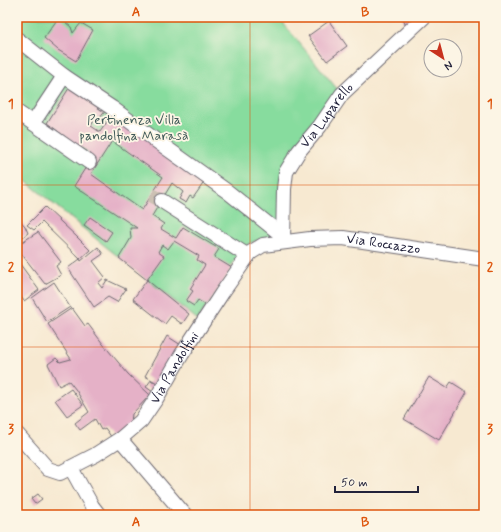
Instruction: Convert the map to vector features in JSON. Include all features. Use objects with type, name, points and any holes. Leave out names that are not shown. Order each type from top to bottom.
[{"type":"street","name":"Via Luparello","points":[[283,239],[284,188],[286,172],[299,151],[320,126],[342,94],[422,18]]},
{"type":"street","points":[[17,38],[64,76],[112,108],[228,192],[283,239]]},
{"type":"street","points":[[33,123],[64,76]]},
{"type":"street","points":[[17,112],[89,162]]},
{"type":"street","points":[[162,201],[248,256]]},
{"type":"street","name":"Via Roccazzo","points":[[283,239],[343,238],[484,259]]},
{"type":"street","name":"Via Pandolfini","points":[[17,434],[48,469],[60,473],[95,455],[120,439],[141,421],[196,332],[248,256],[263,245],[283,239]]},
{"type":"street","points":[[120,439],[184,515]]},
{"type":"street","points":[[71,468],[99,515]]},
{"type":"green space","name":"Pertinenza Villa pandolfina Marasà","points":[[17,17],[278,17],[338,90],[296,146],[279,226],[271,236],[250,243],[240,252],[198,320],[17,174]]},
{"type":"building","points":[[59,17],[71,27],[73,33],[81,23],[93,30],[76,61],[58,50],[44,38]]},
{"type":"building","points":[[402,17],[410,17],[413,24],[406,26]]},
{"type":"building","points":[[329,21],[347,46],[327,61],[308,36]]},
{"type":"building","points":[[71,85],[107,109],[99,119],[96,117],[91,126],[100,132],[113,113],[205,181],[193,198],[190,196],[186,203],[179,199],[183,192],[172,183],[152,216],[164,224],[161,229],[176,238],[183,227],[219,249],[214,257],[232,268],[207,306],[198,300],[194,306],[186,301],[193,291],[190,289],[205,265],[197,260],[199,256],[174,241],[168,249],[162,245],[158,252],[164,256],[147,280],[119,258],[131,238],[130,228],[137,228],[74,186],[91,159],[86,155],[88,152],[47,123]],"holes":[[[112,141],[163,177],[142,210],[91,174]]]},
{"type":"building","points":[[45,207],[90,250],[80,259],[42,222],[34,230],[27,225]]},
{"type":"building","points":[[17,217],[25,226],[28,233],[23,237],[19,232],[17,234]]},
{"type":"building","points":[[90,217],[112,232],[106,241],[84,225]]},
{"type":"building","points":[[38,232],[61,262],[56,266],[61,275],[45,284],[17,248],[17,245]]},
{"type":"building","points":[[98,247],[103,254],[93,261],[105,277],[98,283],[102,288],[107,280],[126,289],[117,302],[108,297],[94,307],[68,268],[80,259],[81,261]]},
{"type":"building","points":[[17,260],[39,290],[24,301],[17,291]]},
{"type":"building","points":[[147,280],[189,314],[182,324],[171,316],[165,324],[133,299]]},
{"type":"building","points":[[54,282],[70,307],[47,322],[32,298]]},
{"type":"building","points":[[72,308],[85,326],[88,324],[128,374],[150,395],[132,414],[131,422],[112,438],[105,428],[101,430],[95,419],[80,430],[75,423],[89,412],[69,381],[59,386],[48,364],[56,358],[60,362],[71,359],[48,324]]},
{"type":"building","points":[[167,336],[181,345],[159,384],[145,376]]},
{"type":"building","points":[[429,377],[447,388],[451,382],[467,392],[439,440],[404,419]]},
{"type":"building","points":[[151,380],[158,385],[153,392],[146,387]]},
{"type":"building","points":[[71,389],[83,405],[67,416],[55,400]]},
{"type":"building","points":[[38,494],[42,499],[35,504],[31,499]]},
{"type":"tunnel","points":[[151,195],[162,201]]}]
